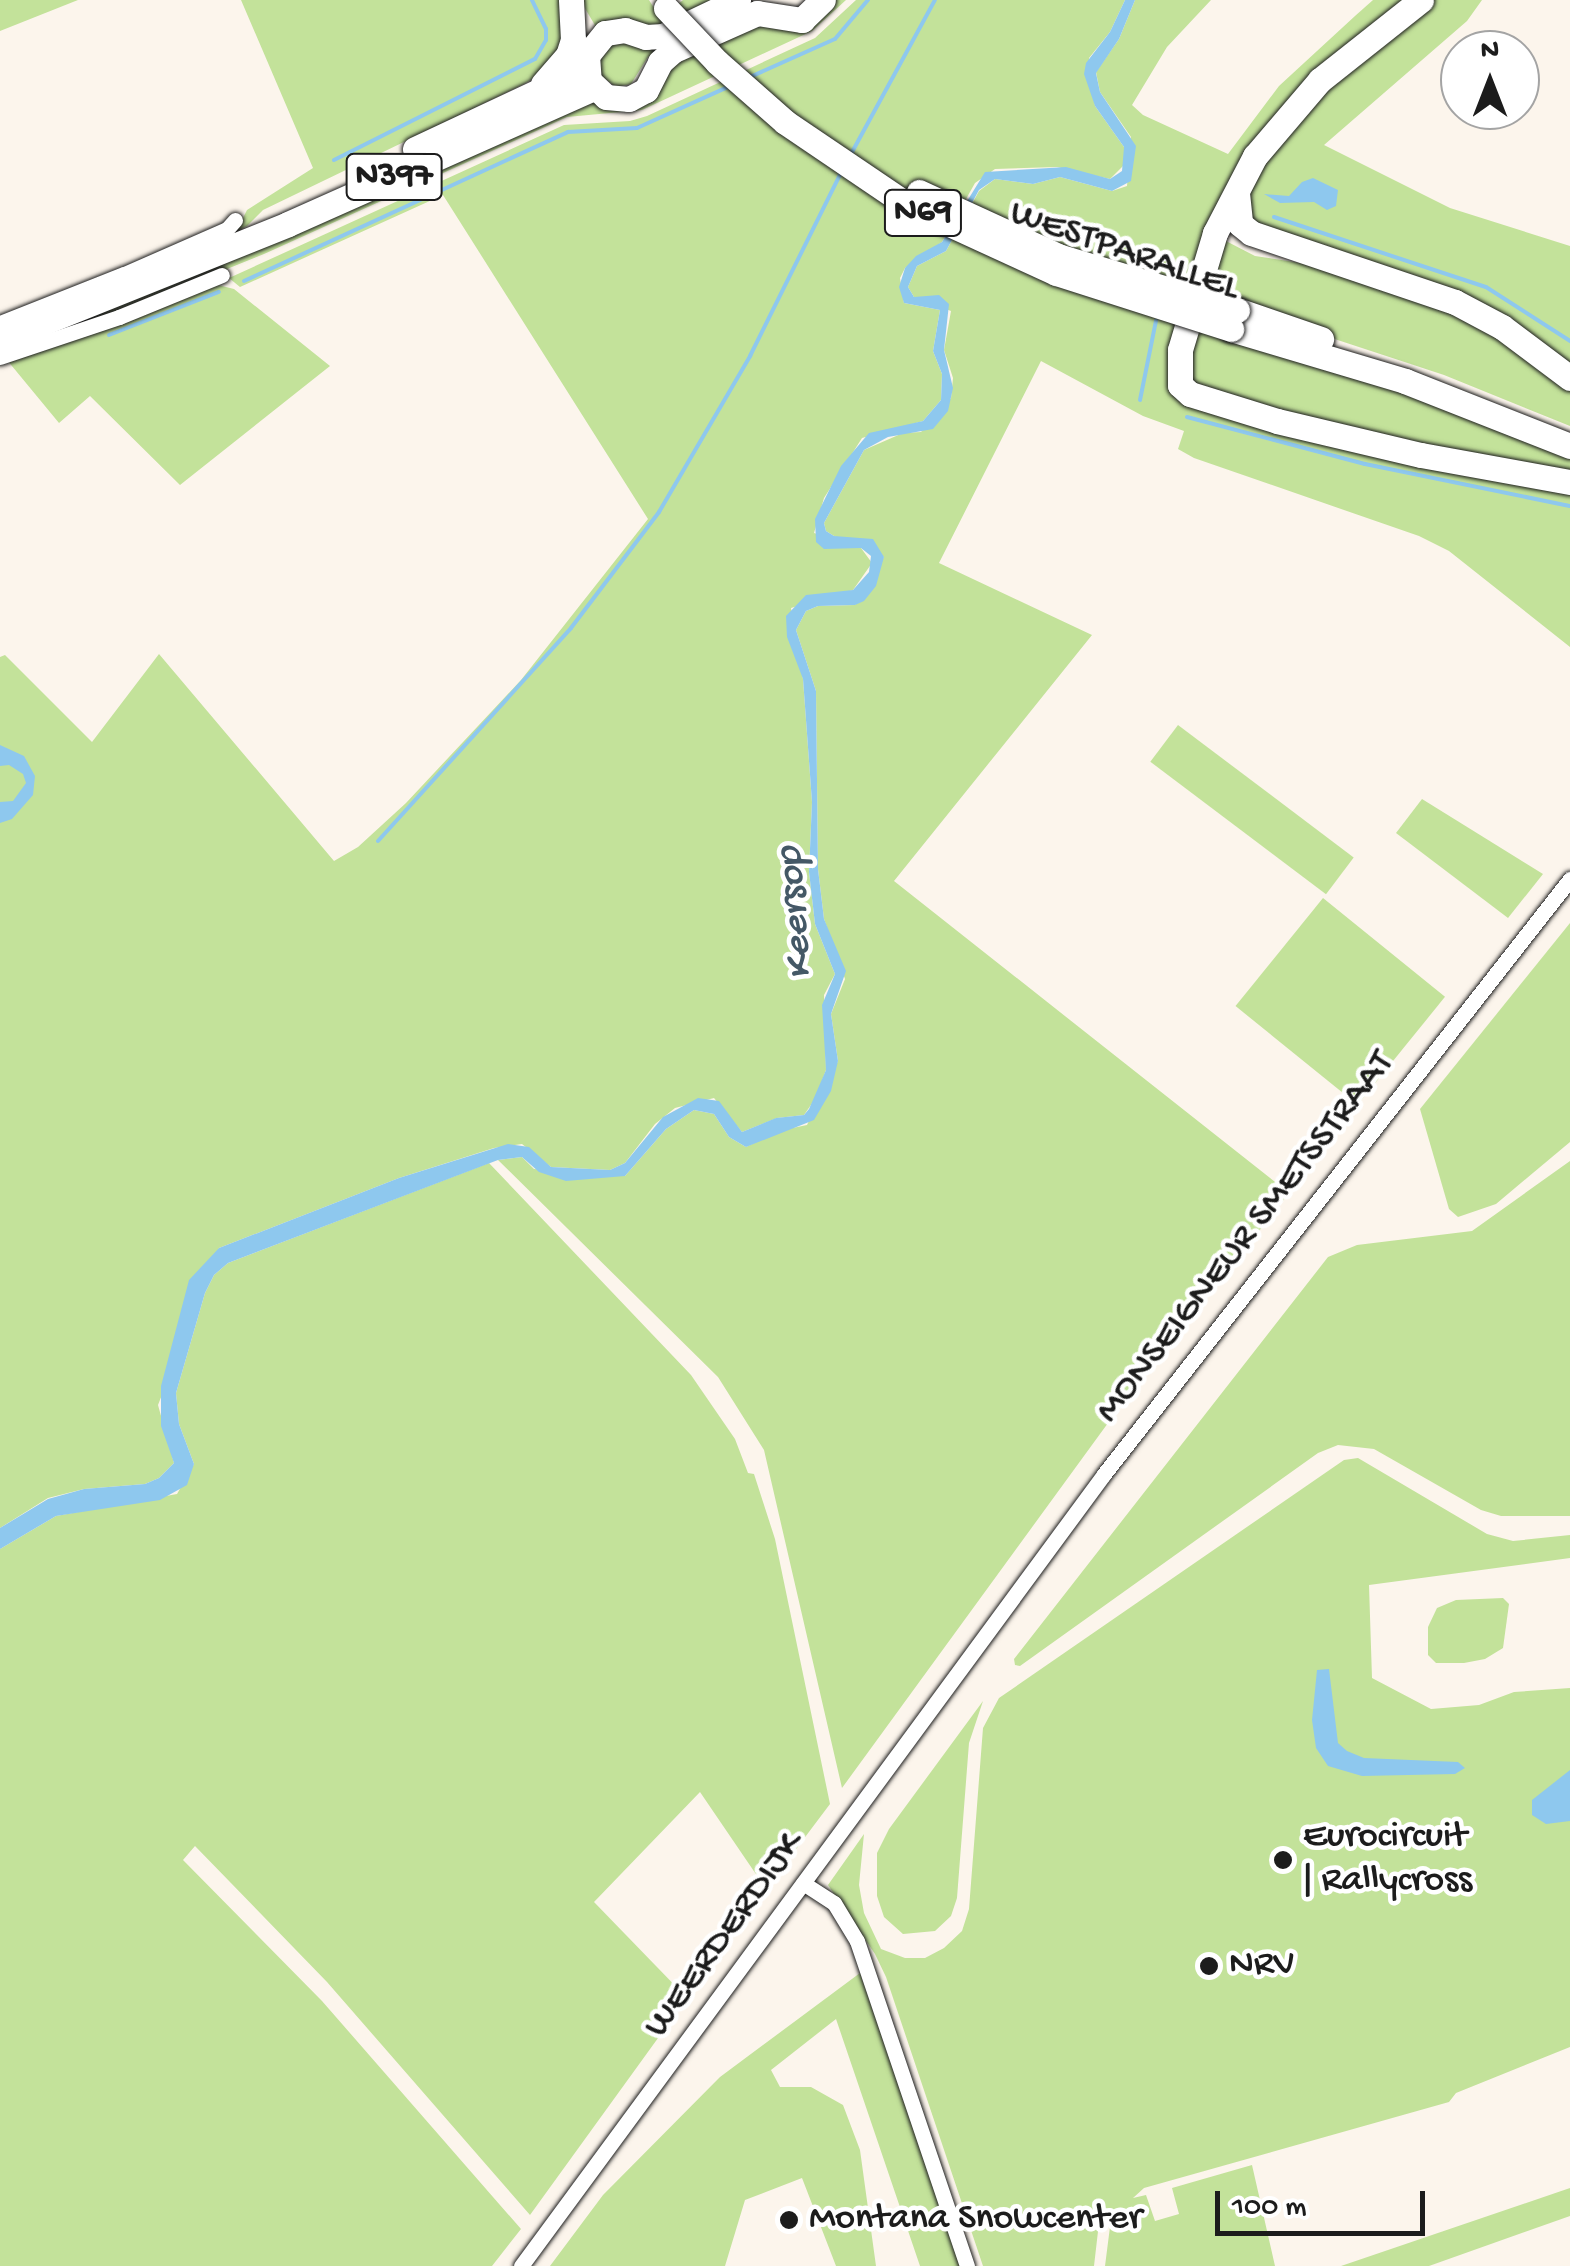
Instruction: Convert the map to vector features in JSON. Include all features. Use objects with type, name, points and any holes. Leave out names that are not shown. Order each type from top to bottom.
[{"type":"main road","points":[[571,0],[596,40]]},
{"type":"main road","points":[[536,91],[568,54],[574,24],[571,0]]},
{"type":"main road","points":[[738,0],[663,36],[616,30],[596,40],[587,55],[590,78],[611,99],[629,100],[646,90],[660,62],[674,50],[757,13],[802,20],[823,0]]},
{"type":"main road","points":[[1421,0],[1296,105],[1255,156],[1215,234],[1180,350],[1177,371],[1183,391],[1346,438],[1570,482]]},
{"type":"main road","name":"WESTPARALLEL","points":[[667,3],[795,108],[912,188],[1058,256],[1404,381],[1570,446]]},
{"type":"main road","name":"N397","points":[[0,340],[283,212],[536,91],[590,78]]},
{"type":"main road","name":"N397","points":[[241,229],[288,224],[590,78]]},
{"type":"main road","points":[[1237,193],[1240,224],[1250,232],[1455,302],[1502,327],[1570,378]]},
{"type":"main road","name":"WESTPARALLEL","points":[[1234,319],[1570,430]]},
{"type":"street","points":[[0,323],[227,228],[241,229]]},
{"type":"street","points":[[0,357],[119,317],[222,275]]},
{"type":"street","name":"MONSEIGNEUR SMETSSTRAAT","points":[[978,1641],[1268,1260],[1570,879]]},
{"type":"street","name":"WEERDERDIJK","points":[[521,2266],[978,1641]]},
{"type":"street","points":[[803,1883],[834,1903],[857,1941],[967,2266]]},
{"type":"green space","points":[[0,0],[78,0],[0,31]]},
{"type":"green space","points":[[241,0],[561,0],[567,37],[542,73],[524,84],[263,210],[247,226],[212,244],[239,226],[247,210],[313,168]]},
{"type":"green space","points":[[580,0],[649,0],[661,19],[683,0],[724,0],[663,29],[596,27]]},
{"type":"green space","points":[[831,0],[846,0],[812,31],[642,110],[567,117],[264,254],[118,313],[0,347],[580,99],[604,104],[664,72],[705,40]]},
{"type":"green space","points":[[856,0],[1125,0],[1110,32],[1089,58],[1095,106],[1124,147],[1126,163],[1110,179],[1057,167],[995,169],[975,183],[942,242],[905,268],[900,278],[904,303],[940,310],[933,351],[942,374],[941,400],[923,421],[862,438],[824,498],[814,533],[861,548],[872,563],[853,590],[791,608],[803,679],[812,802],[809,872],[815,924],[835,974],[824,995],[826,1070],[815,1099],[804,1115],[777,1118],[742,1132],[714,1098],[675,1108],[655,1124],[625,1163],[610,1170],[551,1167],[522,1144],[494,1148],[399,1178],[219,1248],[158,1405],[174,1463],[159,1478],[145,1484],[84,1489],[48,1498],[0,1528],[0,657],[5,655],[92,742],[159,654],[334,861],[358,847],[406,803],[521,680],[648,519],[443,195],[240,287],[229,278],[564,125],[630,121],[647,116],[815,38]]},
{"type":"green space","points":[[1135,0],[1211,0],[1167,47],[1132,105],[1143,115],[1228,154],[1279,86],[1373,0],[1408,0],[1287,101],[1168,364],[1168,379],[1172,387],[1570,486],[1570,647],[1449,551],[1419,536],[1194,458],[1178,449],[1184,431],[1143,416],[1041,361],[939,563],[1092,635],[894,881],[1289,1193],[1108,1423],[842,1788],[764,1450],[718,1377],[498,1160],[522,1157],[534,1169],[625,1176],[666,1129],[694,1110],[714,1114],[729,1137],[746,1147],[778,1131],[807,1125],[838,1061],[831,1014],[845,979],[824,919],[818,869],[816,691],[796,630],[806,611],[818,606],[855,605],[884,557],[834,536],[826,531],[824,523],[864,450],[903,433],[921,432],[951,398],[953,378],[944,350],[951,311],[914,297],[908,287],[917,266],[946,251],[979,191],[995,179],[1033,184],[1060,177],[1112,191],[1127,186],[1131,137],[1100,92],[1096,72],[1119,39]]},
{"type":"green space","points":[[1434,0],[1482,0],[1457,30],[1440,30],[1440,44],[1324,145],[1450,208],[1570,246],[1570,367],[1251,221],[1246,199],[1257,171],[1324,88]]},
{"type":"green space","points":[[624,43],[643,48],[669,45],[648,57],[631,84],[616,87],[600,75],[598,59],[610,45]]},
{"type":"green space","points":[[1224,240],[1255,256],[1340,269],[1494,331],[1570,386],[1570,426],[1444,375],[1292,325],[1229,293],[1215,335],[1285,347],[1570,451],[1570,477],[1421,451],[1191,383],[1190,348]]},
{"type":"green space","points":[[214,284],[234,289],[330,366],[180,485],[90,396],[59,423],[7,360]]},
{"type":"green space","points":[[1178,725],[1354,857],[1326,894],[1150,762]]},
{"type":"green space","points":[[1422,799],[1543,874],[1508,918],[1396,833]]},
{"type":"green space","points":[[1323,898],[1445,997],[1358,1105],[1236,1006]]},
{"type":"green space","points":[[1570,923],[1570,1142],[1496,1204],[1458,1217],[1449,1209],[1420,1109]]},
{"type":"green space","points":[[1570,1161],[1570,1516],[1501,1516],[1481,1510],[1374,1449],[1338,1445],[1318,1453],[1020,1666],[1015,1665],[1014,1659],[1328,1257],[1357,1245],[1472,1231]]},
{"type":"green space","points":[[489,1163],[691,1375],[735,1439],[748,1473],[754,1474],[775,1539],[830,1804],[766,1889],[700,1792],[594,1902],[687,1998],[530,2215],[327,1982],[195,1846],[183,1860],[322,2001],[521,2229],[492,2266],[0,2266],[0,1549],[56,1516],[177,1494],[194,1464],[179,1424],[176,1393],[205,1293],[214,1275],[228,1263]]},
{"type":"green space","name":"Eurocircuit | Rallycross","points":[[1358,1458],[1487,1534],[1513,1541],[1570,1535],[1570,1558],[1369,1585],[1372,1678],[1431,1709],[1479,1705],[1514,1692],[1570,1688],[1570,2047],[1456,2093],[1449,2102],[1144,2188],[1133,2198],[1146,2195],[1155,2221],[1179,2214],[1172,2188],[1252,2165],[1275,2266],[1105,2266],[1111,2219],[1100,2214],[1094,2266],[983,2266],[886,1977],[828,1885],[864,1834],[859,1885],[864,1913],[881,1949],[905,1958],[925,1958],[944,1948],[962,1931],[969,1909],[983,1728],[999,1698],[1344,1460]]},
{"type":"green space","points":[[1503,1598],[1509,1604],[1503,1648],[1485,1659],[1464,1663],[1436,1663],[1428,1655],[1428,1627],[1437,1608],[1456,1600]]},
{"type":"green space","points":[[983,1701],[969,1743],[957,1898],[951,1916],[935,1931],[903,1934],[884,1917],[877,1896],[877,1853],[889,1829]]},
{"type":"green space","points":[[860,1973],[960,2266],[920,2266],[836,2019],[771,2070],[780,2087],[811,2087],[843,2105],[860,2150],[876,2266],[836,2266],[802,2178],[745,2200],[725,2266],[550,2266],[603,2195],[720,2077]]},
{"type":"green space","points":[[1570,2188],[1570,2216],[1429,2266],[1341,2266]]},
{"type":"water","points":[[1125,0],[1135,0],[1119,39],[1096,73],[1100,92],[1136,146],[1131,181],[1112,191],[1060,177],[1033,184],[995,179],[979,190],[946,251],[917,266],[908,287],[914,297],[939,295],[949,304],[944,350],[953,388],[948,411],[933,429],[888,437],[864,450],[824,523],[826,531],[834,536],[873,539],[884,557],[876,586],[864,601],[806,611],[796,630],[816,691],[818,869],[824,919],[846,971],[831,1014],[838,1061],[831,1091],[814,1120],[746,1147],[729,1137],[714,1114],[694,1110],[666,1129],[625,1176],[566,1181],[539,1172],[522,1157],[498,1160],[228,1263],[214,1275],[205,1293],[176,1393],[179,1424],[194,1464],[187,1485],[160,1500],[56,1516],[0,1549],[0,1528],[48,1499],[84,1489],[145,1484],[159,1478],[174,1463],[161,1426],[161,1386],[189,1280],[219,1248],[399,1178],[508,1144],[529,1147],[551,1167],[610,1170],[625,1163],[663,1117],[698,1098],[719,1101],[742,1132],[776,1118],[804,1115],[809,1109],[826,1070],[822,1005],[835,974],[815,924],[809,872],[812,802],[803,679],[787,637],[786,616],[806,595],[853,590],[869,572],[871,556],[861,548],[824,549],[816,542],[815,519],[841,466],[869,433],[923,421],[941,400],[942,374],[933,351],[940,310],[904,303],[899,287],[905,268],[916,256],[942,242],[985,172],[1066,167],[1110,179],[1122,171],[1124,147],[1095,106],[1084,74],[1086,63],[1110,32]]},
{"type":"water","points":[[1313,178],[1338,190],[1336,206],[1327,210],[1314,202],[1280,203],[1264,194],[1289,196],[1302,182]]},
{"type":"water","points":[[0,745],[24,756],[35,776],[33,795],[12,819],[0,823],[0,802],[13,801],[26,783],[23,774],[9,765],[0,766]]},
{"type":"water","points":[[1329,1669],[1338,1743],[1347,1751],[1364,1758],[1458,1762],[1465,1768],[1455,1774],[1362,1776],[1328,1766],[1316,1748],[1312,1720],[1317,1670]]},
{"type":"water","points":[[1570,1770],[1570,1821],[1546,1824],[1532,1815],[1532,1800]]},
{"type":"waterway","points":[[334,160],[535,59],[546,40],[546,29],[532,0]]},
{"type":"waterway","points":[[750,77],[835,39],[868,0]]},
{"type":"waterway","points":[[851,154],[935,0]]},
{"type":"waterway","points":[[244,281],[568,132],[637,128],[728,87]]},
{"type":"waterway","points":[[378,841],[571,628],[659,512],[750,356],[842,171]]},
{"type":"waterway","points":[[1274,217],[1486,287],[1570,341]]},
{"type":"waterway","points":[[109,335],[219,292]]},
{"type":"waterway","points":[[1140,400],[1156,321]]},
{"type":"waterway","points":[[1187,417],[1365,464],[1570,506]]},
{"type":"place","name":"Eurocircuit | Rallycross","points":[[1283,1860]]},
{"type":"place","name":"NRV","points":[[1209,1966]]},
{"type":"place","name":"Montana Snowcenter","points":[[789,2220]]},
{"type":"water label","name":"Keersop","points":[[797,913]]}]
